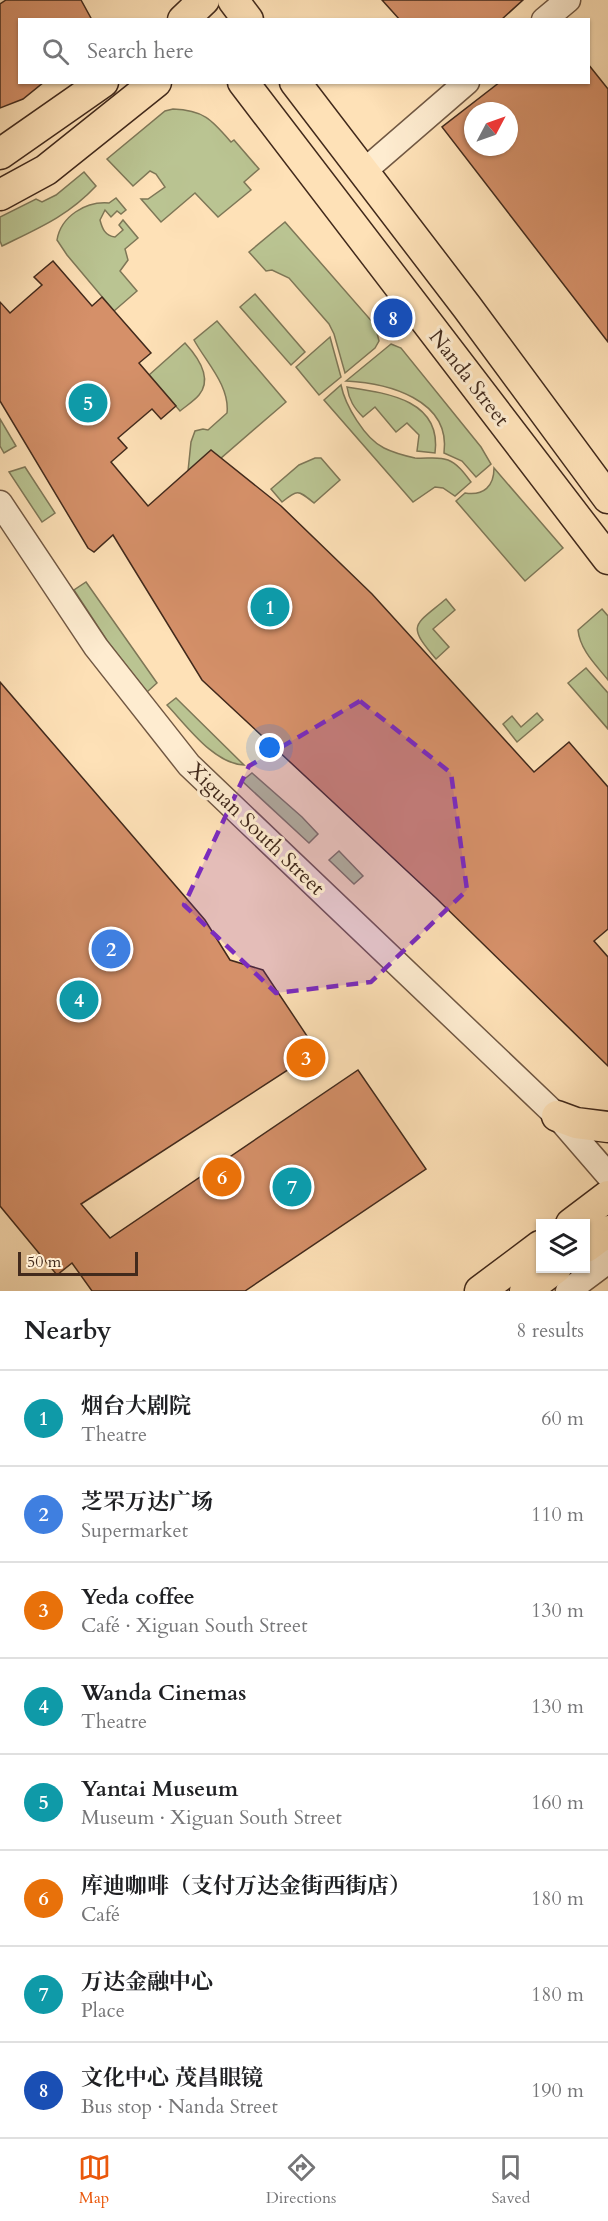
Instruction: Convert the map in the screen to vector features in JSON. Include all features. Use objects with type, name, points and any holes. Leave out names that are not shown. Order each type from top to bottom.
[{"type":"main road","points":[[194,12],[217,0]]},
{"type":"main road","points":[[233,0],[246,18]]},
{"type":"main road","points":[[0,154],[100,84]]},
{"type":"main road","points":[[0,195],[46,170],[154,84]]},
{"type":"main road","name":"Nanda Street","points":[[245,84],[608,559]]},
{"type":"main road","name":"Nanda Street","points":[[297,84],[608,498]]},
{"type":"main road","points":[[557,1116],[576,1123],[608,1127]]},
{"type":"main road","points":[[578,1219],[608,1196]]},
{"type":"main road","points":[[590,1244],[608,1231]]},
{"type":"main road","points":[[480,1291],[536,1249]]},
{"type":"main road","points":[[525,1291],[550,1273]]},
{"type":"street","points":[[546,18],[568,0]]},
{"type":"street","points":[[363,172],[465,84]]},
{"type":"street","name":"Xiguan South Street","points":[[0,503],[96,646],[189,765],[557,1116],[608,1175]]},
{"type":"street","points":[[568,1291],[608,1261]]},
{"type":"highlighted area","points":[[360,701],[451,773],[467,890],[371,982],[276,993],[184,905],[249,766]]},
{"type":"green space","points":[[173,109],[192,111],[207,118],[231,142],[234,140],[259,169],[244,182],[251,190],[218,217],[195,193],[161,222],[141,199],[148,199],[165,187],[156,174],[150,171],[133,186],[107,159],[165,111]]},
{"type":"green space","points":[[84,172],[96,186],[75,206],[2,246],[0,217],[36,199],[42,202],[56,195]]},
{"type":"green space","points":[[116,198],[126,210],[121,214],[117,211],[111,217],[105,210],[100,220],[103,229],[115,237],[123,230],[119,225],[123,220],[138,238],[125,249],[128,260],[120,271],[137,291],[114,311],[57,240],[59,231],[69,217],[76,212],[92,205],[109,203]]},
{"type":"green space","points":[[285,222],[375,325],[379,341],[375,348],[345,373],[329,324],[289,278],[272,270],[266,271],[249,252]]},
{"type":"green space","points":[[255,294],[305,352],[291,365],[240,307]]},
{"type":"green space","points":[[217,321],[286,402],[221,458],[188,471],[191,442],[195,431],[208,430],[227,413],[225,393],[221,384],[194,340]]},
{"type":"green space","points":[[330,337],[341,377],[319,395],[296,367]]},
{"type":"green space","points":[[185,343],[202,367],[204,382],[199,395],[180,411],[149,375]]},
{"type":"green space","points":[[391,344],[401,348],[481,447],[491,464],[476,477],[462,461],[444,453],[443,434],[437,419],[427,407],[397,390],[346,381]]},
{"type":"green space","points":[[341,385],[357,421],[377,444],[415,458],[448,460],[458,467],[471,482],[455,496],[443,488],[435,487],[413,502],[324,400]]},
{"type":"green space","points":[[347,387],[379,392],[409,402],[421,410],[430,421],[435,435],[435,453],[417,451],[419,435],[407,423],[396,432],[375,407],[363,417],[352,404]]},
{"type":"green space","points":[[0,419],[16,446],[4,453],[0,446]]},
{"type":"green space","points":[[315,458],[321,458],[340,480],[314,503],[298,493],[282,502],[271,489],[299,465]]},
{"type":"green space","points":[[25,467],[55,513],[42,522],[9,472]]},
{"type":"green space","points":[[494,468],[563,548],[525,581],[456,501],[465,493],[478,493],[487,488],[492,480]]},
{"type":"green space","points":[[86,582],[157,683],[147,692],[108,642],[74,590]]},
{"type":"green space","points":[[446,599],[455,610],[433,629],[449,647],[436,659],[420,639],[418,626]]},
{"type":"green space","points":[[602,609],[608,616],[608,680],[585,651],[578,630]]},
{"type":"green space","points":[[586,668],[608,693],[608,729],[568,683]]},
{"type":"green space","points":[[176,698],[244,765],[222,758],[192,733],[167,705]]},
{"type":"green space","points":[[537,713],[543,720],[517,742],[503,724],[512,716],[521,727]]},
{"type":"green space","points":[[252,773],[318,834],[309,843],[242,781]]},
{"type":"green space","points":[[339,851],[363,876],[354,884],[329,860]]},
{"type":"building","points":[[6,0],[81,0],[91,18],[18,18],[18,84],[42,84],[23,99],[0,108],[0,4]]},
{"type":"building","points":[[382,0],[523,0],[503,18],[398,18]]},
{"type":"building","points":[[590,66],[608,89],[608,342],[464,156],[518,156],[518,102],[474,102],[497,84],[590,84]]},
{"type":"building","points":[[464,110],[464,155],[442,127]]},
{"type":"building","points":[[53,261],[92,306],[102,297],[151,353],[139,363],[176,406],[161,419],[152,409],[118,438],[127,448],[111,462],[148,506],[211,450],[281,506],[372,594],[534,772],[569,742],[608,787],[608,929],[594,941],[608,957],[608,1066],[436,898],[202,680],[113,535],[94,552],[88,548],[0,401],[0,302],[10,313],[42,285],[34,277]]},
{"type":"building","points":[[0,682],[205,920],[230,960],[263,970],[317,1051],[81,1204],[110,1238],[358,1070],[426,1169],[245,1291],[92,1291],[72,1263],[57,1275],[0,1206]]},
{"type":"place","name":"文化中心 茂昌眼镜","points":[[393,318]]},
{"type":"place","name":"Yantai Museum","points":[[88,403]]},
{"type":"place","name":"烟台大剧院","points":[[270,607]]},
{"type":"place","name":"芝罘万达广场","points":[[111,949]]},
{"type":"place","name":"Wanda Cinemas","points":[[79,1000]]},
{"type":"place","name":"Yeda coffee","points":[[306,1058]]},
{"type":"place","name":"库迪咖啡（支付万达金街西街店）","points":[[222,1177]]},
{"type":"place","name":"万达金融中心","points":[[292,1187]]}]
